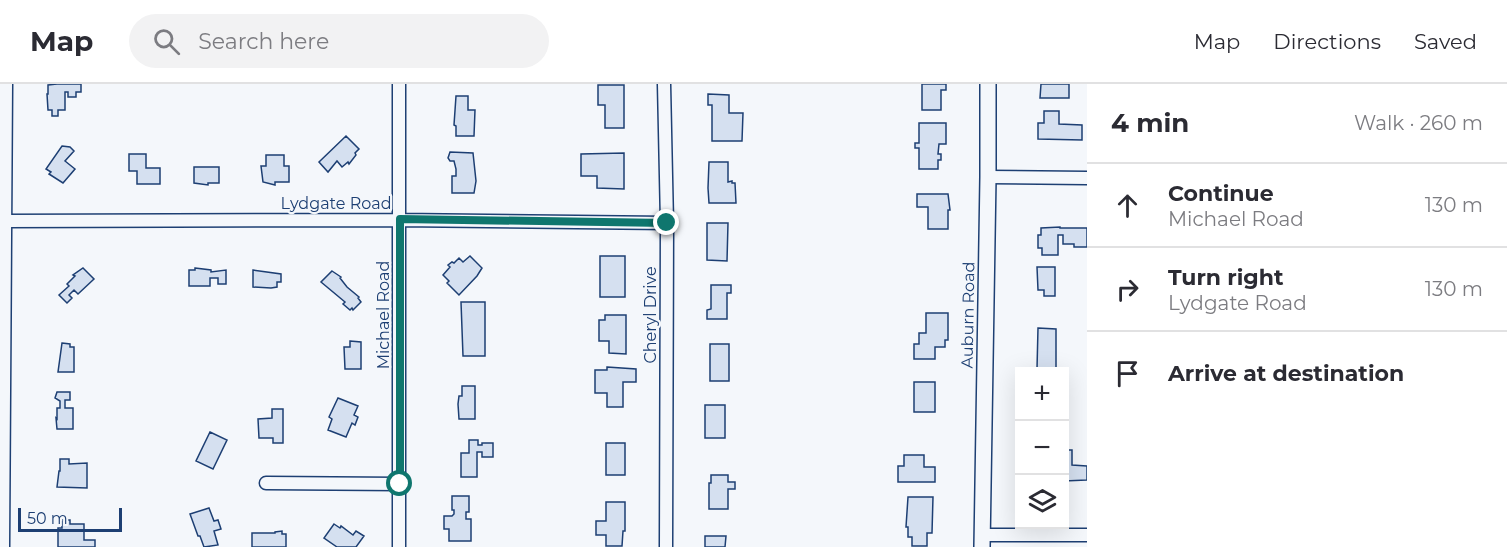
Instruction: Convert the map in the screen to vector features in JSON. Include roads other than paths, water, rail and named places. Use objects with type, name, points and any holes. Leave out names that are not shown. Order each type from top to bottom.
[{"type":"street","points":[[3,547],[6,84]]},
{"type":"street","name":"Michael Road","points":[[399,84],[399,547]]},
{"type":"street","name":"Cheryl Drive","points":[[664,84],[667,223],[666,547]]},
{"type":"street","name":"Auburn Road","points":[[982,541],[988,84]]},
{"type":"street","points":[[988,177],[1087,178]]},
{"type":"street","name":"Lydgate Road","points":[[4,221],[400,219],[667,223]]},
{"type":"street","points":[[266,483],[400,484]]},
{"type":"street","points":[[982,541],[1087,535]]}]
